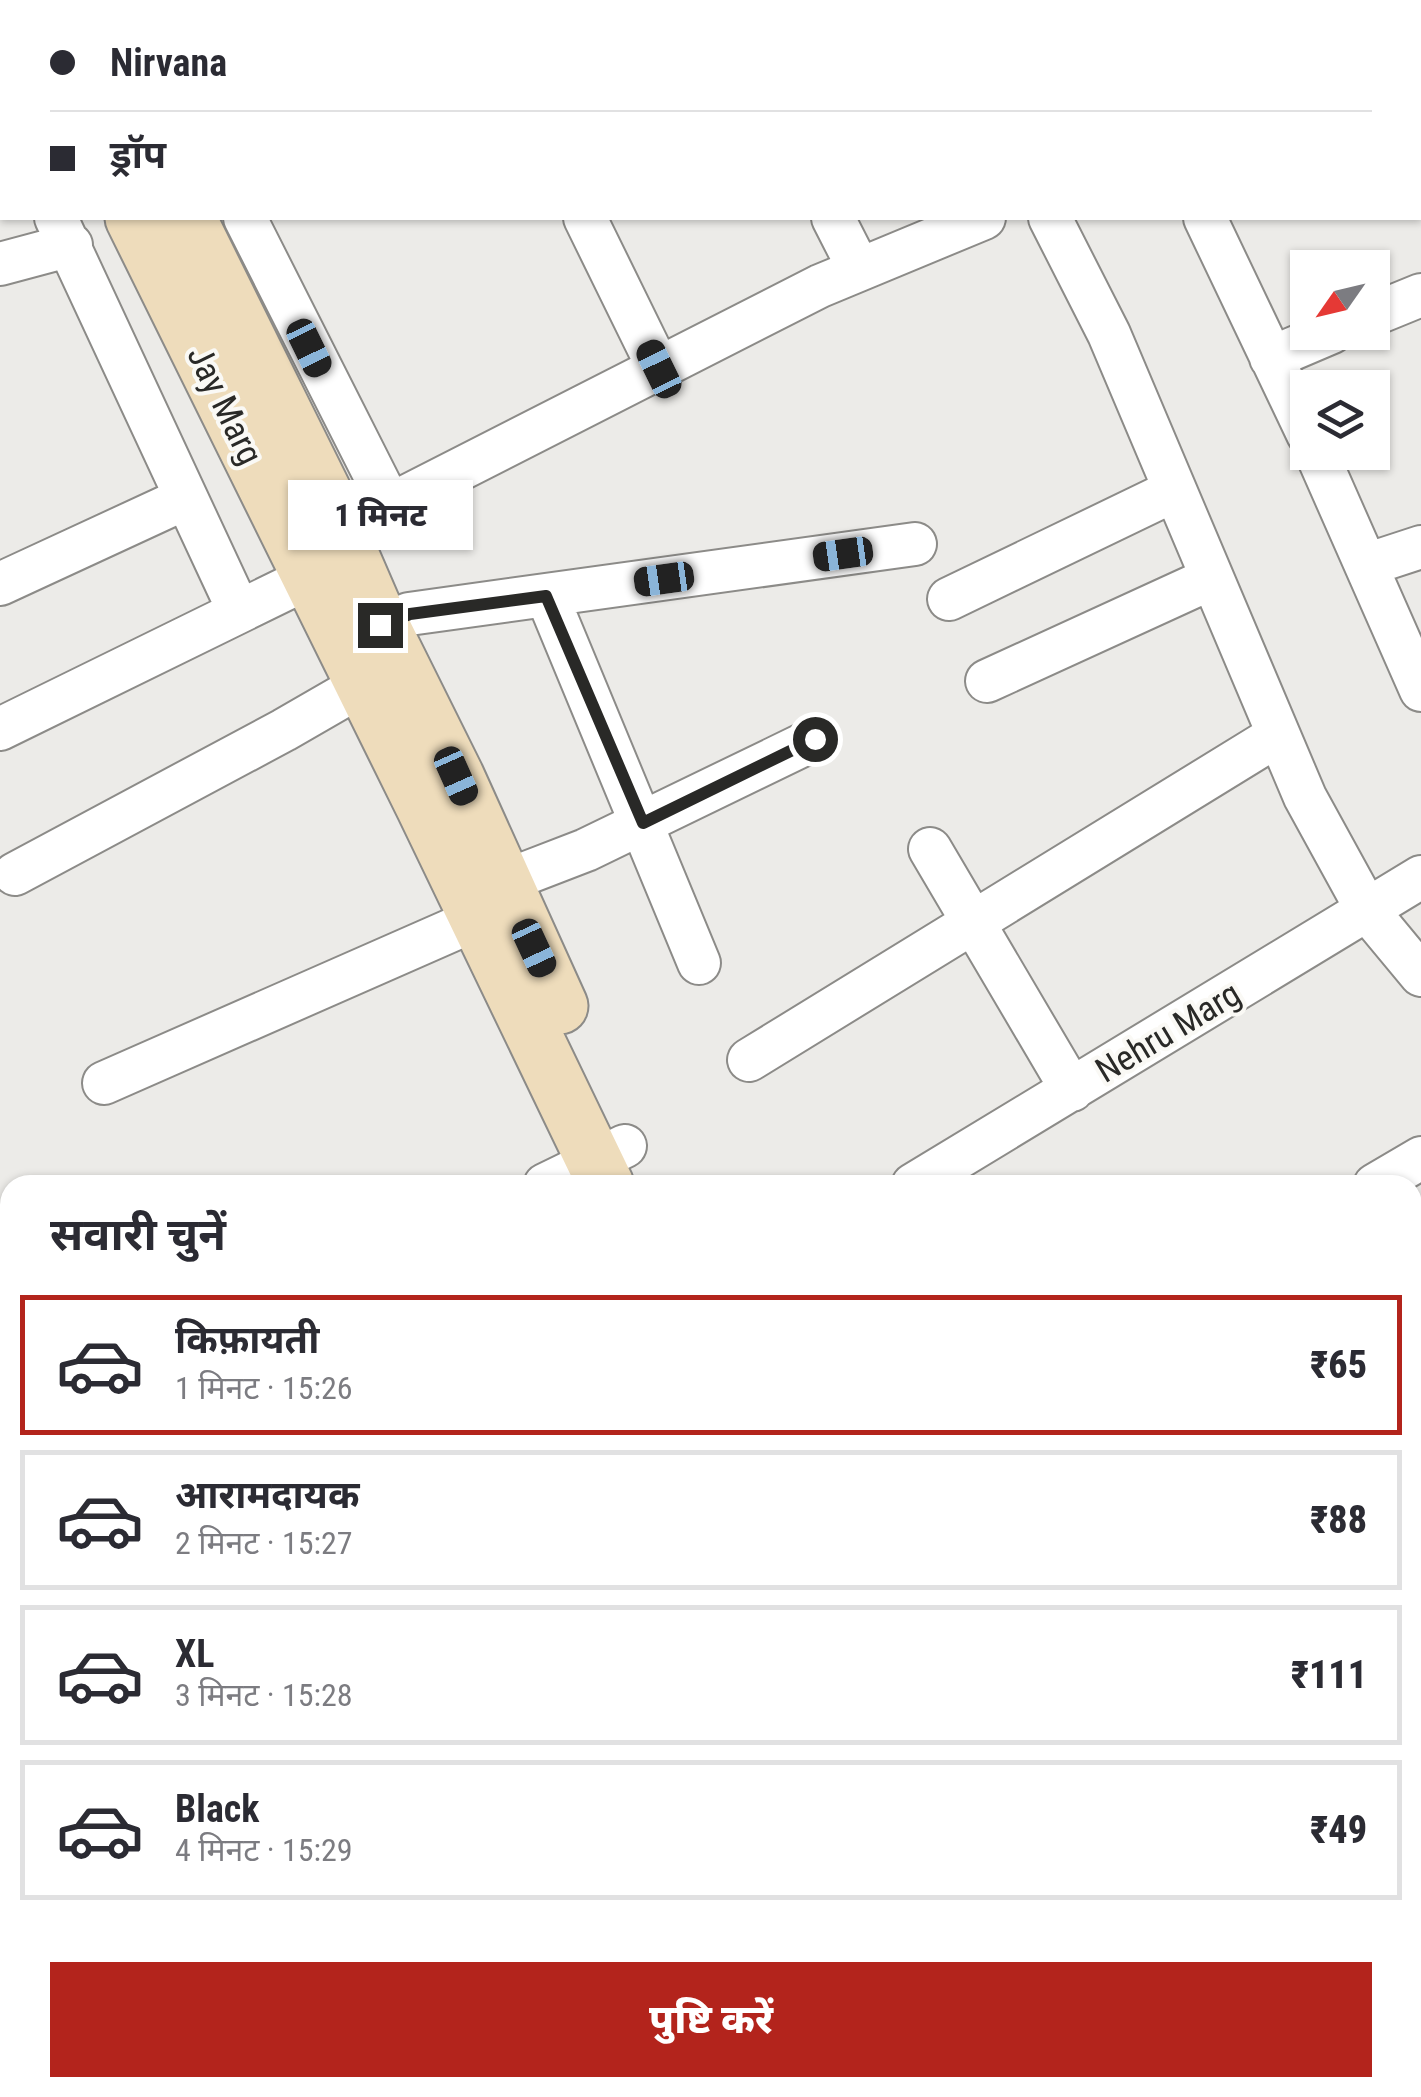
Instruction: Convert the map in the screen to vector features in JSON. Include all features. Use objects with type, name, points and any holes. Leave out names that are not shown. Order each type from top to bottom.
[{"type":"main road","name":"Jay Marg","points":[[134,220],[380,625],[456,776],[490,900]]},
{"type":"main road","name":"Jay Marg","points":[[189,220],[315,514],[308,578],[362,685],[490,900],[617,1169]]},
{"type":"street","points":[[246,220],[390,504]]},
{"type":"street","points":[[587,220],[659,369]]},
{"type":"street","points":[[834,220],[858,269]]},
{"type":"street","points":[[315,514],[390,504],[858,269],[979,220]]},
{"type":"street","points":[[1051,220],[1109,334],[1304,797],[1367,910],[1421,975]]},
{"type":"street","points":[[1206,220],[1290,397]]},
{"type":"street","points":[[0,264],[63,231],[238,609]]},
{"type":"street","points":[[1390,308],[1421,295]]},
{"type":"street","points":[[1271,358],[1290,350]]},
{"type":"street","points":[[1324,470],[1421,690]]},
{"type":"street","points":[[949,599],[1174,490]]},
{"type":"street","points":[[0,584],[186,498]]},
{"type":"street","points":[[380,625],[410,614],[915,544]]},
{"type":"street","points":[[1366,564],[1421,546]]},
{"type":"street","points":[[0,729],[308,578]]},
{"type":"street","points":[[987,680],[1212,578]]},
{"type":"street","points":[[546,596],[699,963]]},
{"type":"street","points":[[14,874],[362,685]]},
{"type":"street","points":[[750,1060],[1278,734]]},
{"type":"street","points":[[104,1083],[490,900],[815,739]]},
{"type":"street","points":[[930,848],[1072,1090]]},
{"type":"street","name":"Nehru Marg","points":[[930,1175],[1421,877]]},
{"type":"street","points":[[1391,1175],[1421,1158]]},
{"type":"street","points":[[590,1175],[617,1169]]},
{"type":"route","points":[[380,625],[410,614],[546,596],[643,823],[815,739]]}]
